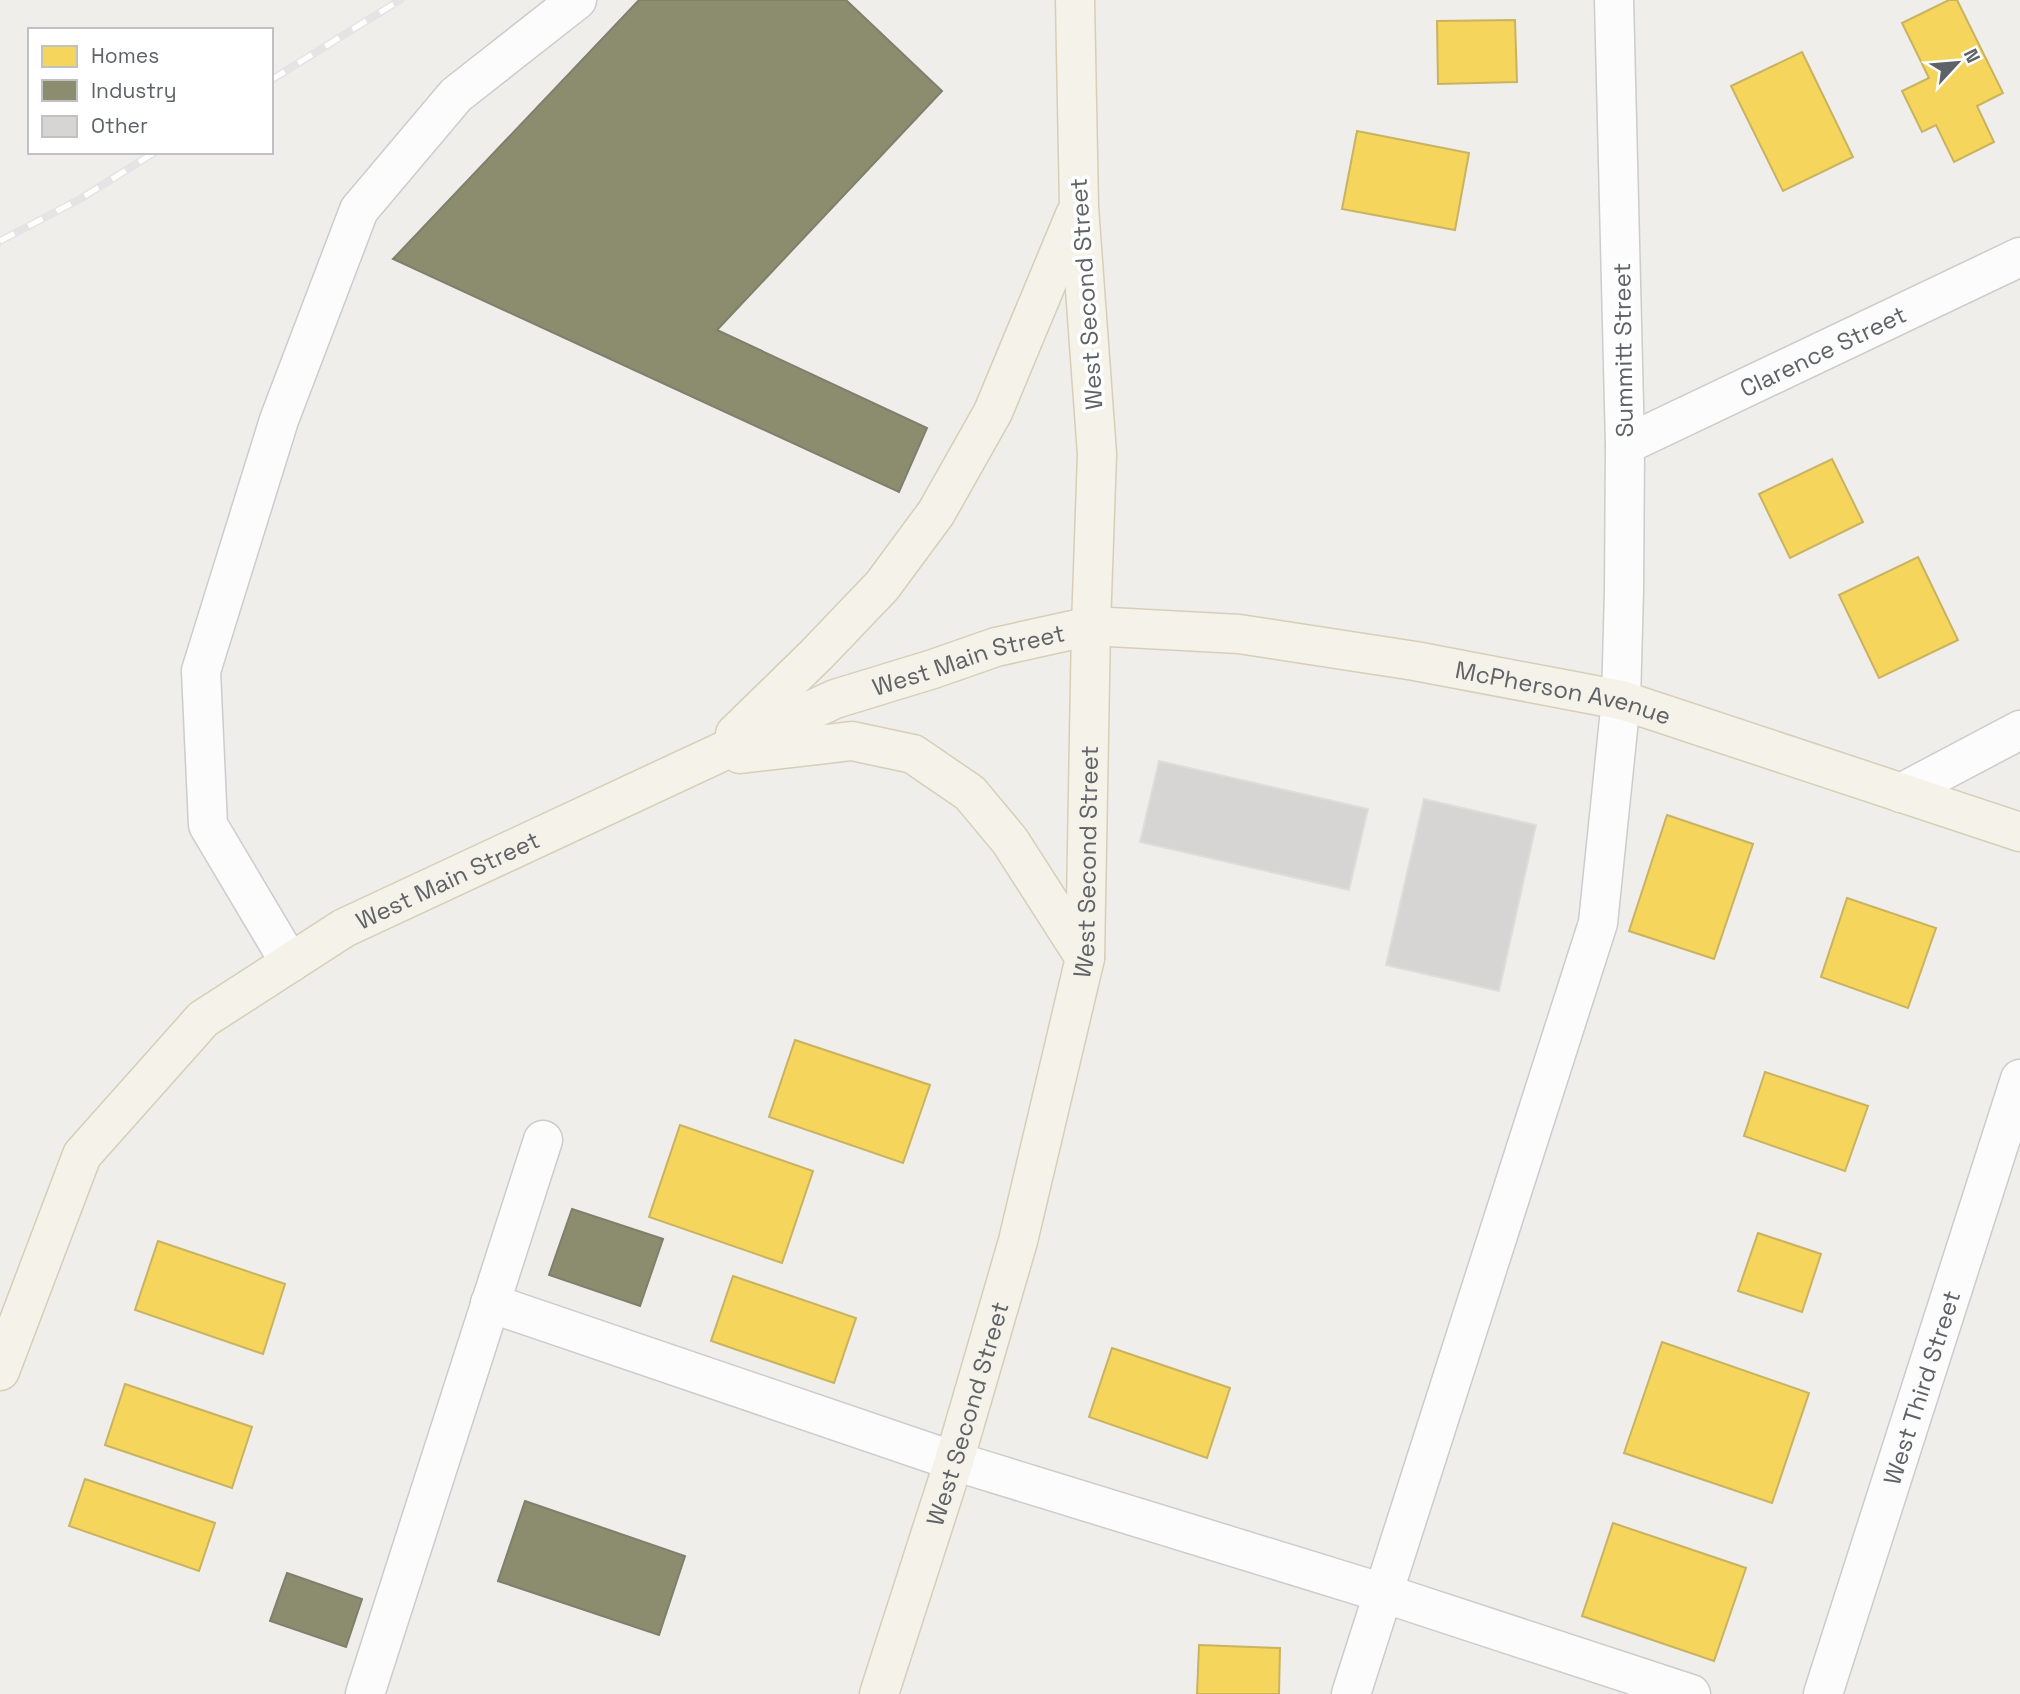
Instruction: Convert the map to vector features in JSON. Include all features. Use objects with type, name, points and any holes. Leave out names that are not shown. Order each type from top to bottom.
[{"type":"main road","name":"West Second Street","points":[[879,1694],[954,1461],[1018,1241],[1085,957],[1097,454],[1079,206],[1075,0]]},
{"type":"main road","points":[[710,757],[816,655],[882,586],[936,513],[993,412],[1079,206]]},
{"type":"main road","name":"West Main Street","points":[[0,1371],[82,1155],[203,1019],[344,928],[835,699],[996,647],[1091,626]]},
{"type":"main road","name":"McPherson Avenue","points":[[1091,626],[1239,634],[1415,661],[1621,700],[2020,832]]},
{"type":"main road","points":[[710,757],[852,741],[913,754],[970,793],[1010,841],[1085,957]]},
{"type":"street","points":[[290,963],[208,825],[201,671],[279,420],[359,210],[456,95],[577,0]]},
{"type":"street","name":"Summitt Street","points":[[1351,1694],[1598,923],[1621,700],[1625,445],[1614,0]]},
{"type":"street","name":"Clarence Street","points":[[1625,445],[2020,257]]},
{"type":"street","points":[[1901,793],[2020,730]]},
{"type":"street","name":"West Third Street","points":[[1822,1694],[2020,1079]]},
{"type":"street","points":[[365,1694],[542,1140]]},
{"type":"street","points":[[490,1303],[954,1461],[1383,1593],[1691,1694]]},
{"type":"building: Homes","points":[[1949,0],[1957,0],[2003,93],[1977,106],[1994,142],[1954,162],[1936,125],[1922,132],[1902,91],[1929,78],[1902,23]]},
{"type":"building: Homes","points":[[1515,20],[1517,82],[1438,84],[1437,21]]},
{"type":"building: Homes","points":[[1802,52],[1853,157],[1783,191],[1731,86]]},
{"type":"building: Homes","points":[[1357,131],[1469,153],[1455,230],[1342,209]]},
{"type":"building: Homes","points":[[1832,459],[1863,522],[1790,558],[1759,494]]},
{"type":"building: Homes","points":[[1918,557],[1958,640],[1879,678],[1839,595]]},
{"type":"building: Homes","points":[[1667,815],[1753,844],[1714,959],[1629,931]]},
{"type":"building: Homes","points":[[1847,898],[1936,928],[1908,1008],[1821,977]]},
{"type":"building: Homes","points":[[795,1040],[930,1085],[903,1163],[769,1117]]},
{"type":"building: Homes","points":[[1765,1072],[1868,1106],[1845,1171],[1744,1136]]},
{"type":"building: Homes","points":[[680,1125],[813,1171],[782,1263],[649,1217]]},
{"type":"building: Homes","points":[[1758,1233],[1821,1254],[1802,1312],[1738,1291]]},
{"type":"building: Homes","points":[[158,1241],[285,1284],[263,1354],[135,1310]]},
{"type":"building: Homes","points":[[733,1276],[856,1318],[834,1383],[711,1341]]},
{"type":"building: Homes","points":[[1662,1342],[1809,1393],[1772,1503],[1624,1453]]},
{"type":"building: Homes","points":[[1112,1348],[1230,1388],[1207,1458],[1089,1417]]},
{"type":"building: Homes","points":[[125,1384],[252,1427],[232,1488],[105,1445]]},
{"type":"building: Homes","points":[[85,1479],[215,1523],[199,1571],[69,1526]]},
{"type":"building: Homes","points":[[1613,1523],[1746,1568],[1714,1661],[1582,1616]]},
{"type":"building: Homes","points":[[1199,1645],[1280,1648],[1279,1694],[1197,1694]]},
{"type":"building: Industry","points":[[639,0],[846,0],[942,91],[717,330],[927,428],[899,492],[393,259]]},
{"type":"building: Industry","points":[[572,1209],[663,1239],[640,1306],[549,1275]]},
{"type":"building: Industry","points":[[525,1501],[685,1556],[659,1635],[498,1581]]},
{"type":"building: Industry","points":[[287,1573],[362,1599],[346,1647],[270,1621]]},
{"type":"building: Other","points":[[1159,761],[1368,809],[1349,890],[1140,842]]},
{"type":"building: Other","points":[[1424,799],[1536,825],[1499,991],[1386,965]]},
{"type":"railway","points":[[273,79],[400,0]]},
{"type":"railway","points":[[0,241],[80,199],[152,154]]}]
